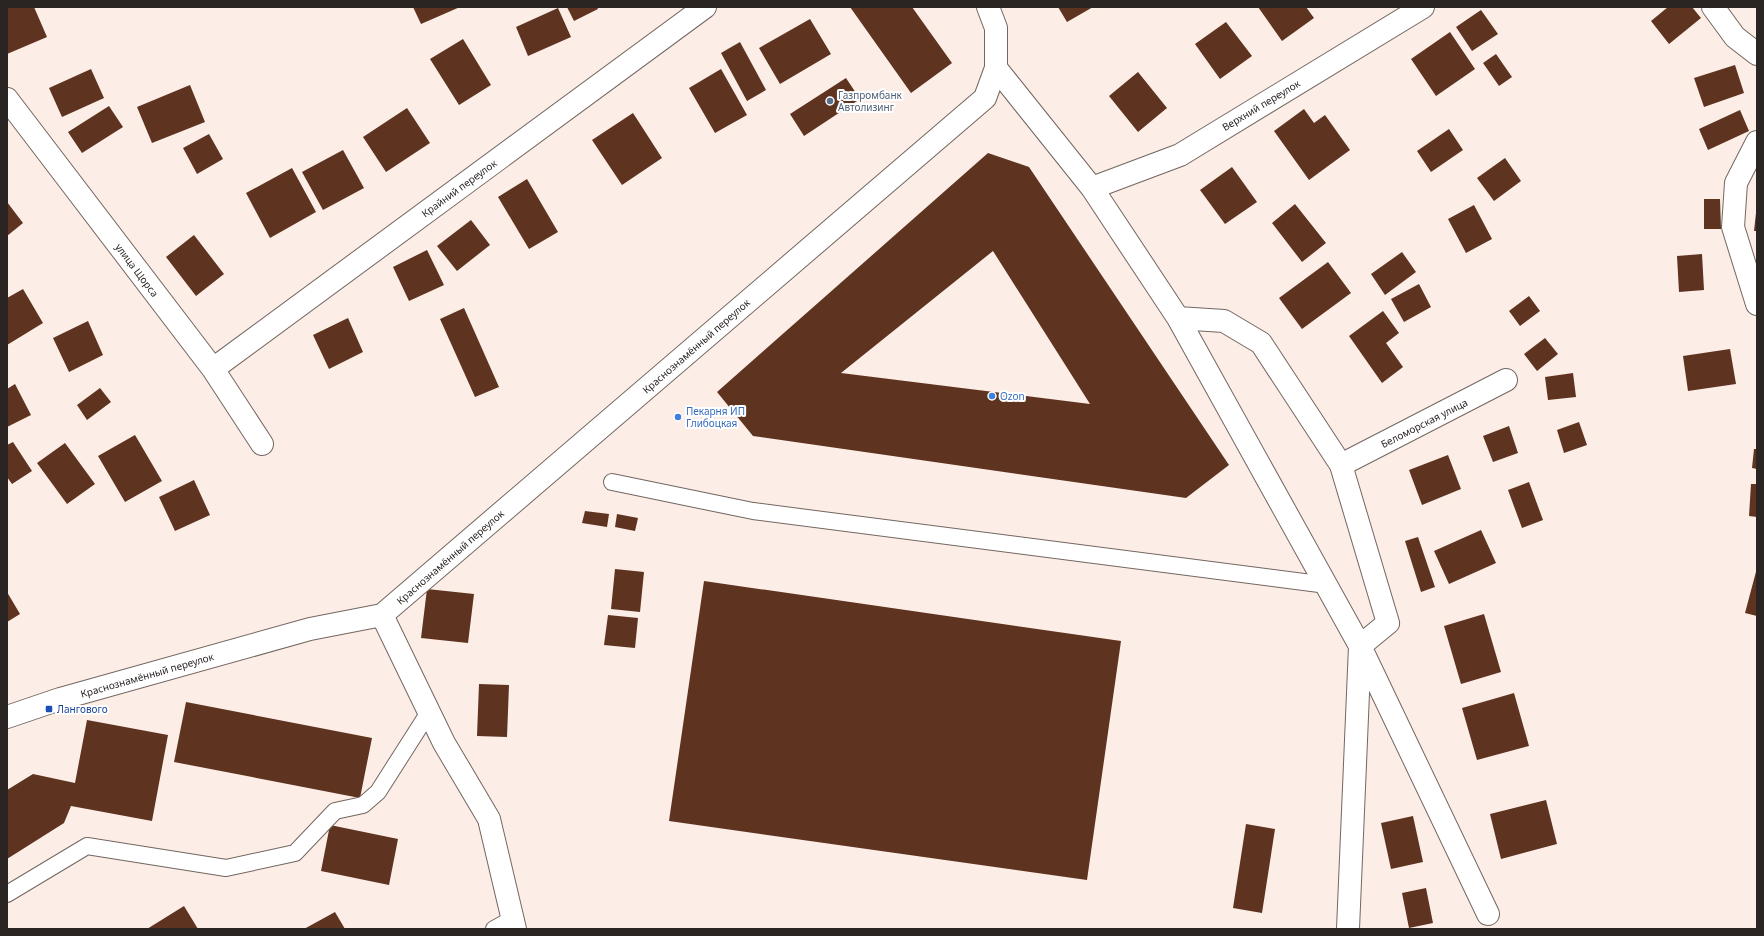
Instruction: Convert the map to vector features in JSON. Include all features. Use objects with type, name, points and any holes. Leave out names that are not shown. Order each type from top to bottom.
[{"type":"street","name":"Крайний переулок","points":[[213,369],[705,7]]},
{"type":"street","name":"Краснознамённый переулок","points":[[7,717],[60,699],[310,629],[382,615],[986,98],[996,68],[996,28],[988,7]]},
{"type":"street","name":"Верхний переулок","points":[[1092,188],[1180,155],[1423,7]]},
{"type":"street","points":[[1713,7],[1735,37],[1757,54]]},
{"type":"street","points":[[996,68],[1092,188],[1178,318],[1360,646],[1488,914]]},
{"type":"street","name":"улица Щорса","points":[[7,99],[213,369],[262,444]]},
{"type":"street","points":[[1757,142],[1736,183],[1733,227],[1757,304]]},
{"type":"street","points":[[1178,318],[1224,320],[1261,343],[1341,465],[1388,624],[1360,646],[1348,929]]},
{"type":"street","name":"Беломорская улица","points":[[1341,465],[1506,380]]},
{"type":"street","points":[[382,615],[444,743],[489,819],[507,926]]},
{"type":"lane","points":[[612,482],[753,511],[1327,585]]},
{"type":"lane","points":[[7,894],[87,846],[226,868],[295,853],[335,811],[364,805],[378,792],[429,712]]},
{"type":"building","points":[[7,7],[34,7],[47,37],[7,54]]},
{"type":"building","points":[[413,7],[460,7],[421,24]]},
{"type":"building","points":[[567,7],[597,7],[598,9],[574,21]]},
{"type":"building","points":[[850,7],[912,7],[952,63],[911,93]]},
{"type":"building","points":[[1058,7],[1093,7],[1067,22]]},
{"type":"building","points":[[1258,7],[1306,7],[1314,18],[1282,41]]},
{"type":"building","points":[[1668,7],[1692,7],[1701,18],[1669,44],[1651,21]]},
{"type":"building","points":[[558,8],[571,37],[528,56],[516,27]]},
{"type":"building","points":[[1481,10],[1498,34],[1472,51],[1456,27]]},
{"type":"building","points":[[810,19],[831,54],[780,84],[759,48]]},
{"type":"building","points":[[1226,22],[1252,56],[1220,79],[1195,44]]},
{"type":"building","points":[[1450,32],[1475,69],[1436,96],[1411,59]]},
{"type":"building","points":[[463,39],[491,85],[459,105],[430,59]]},
{"type":"building","points":[[740,42],[766,90],[747,101],[721,53]]},
{"type":"building","points":[[1496,54],[1512,77],[1499,86],[1483,63]]},
{"type":"building","points":[[1735,65],[1744,93],[1704,107],[1694,78]]},
{"type":"building","points":[[91,69],[104,98],[62,117],[49,88]]},
{"type":"building","points":[[721,69],[747,115],[715,133],[689,88]]},
{"type":"building","points":[[1138,72],[1167,108],[1138,132],[1109,96]]},
{"type":"building","points":[[846,78],[860,99],[804,136],[790,114]]},
{"type":"building","points":[[190,85],[205,122],[152,143],[137,107]]},
{"type":"building","points":[[109,106],[123,127],[82,153],[68,132]]},
{"type":"building","points":[[407,108],[430,143],[386,172],[363,137]]},
{"type":"building","points":[[1304,109],[1314,123],[1325,115],[1350,150],[1309,180],[1274,131]]},
{"type":"building","points":[[1740,110],[1749,131],[1708,150],[1699,129]]},
{"type":"building","points":[[633,113],[662,158],[622,185],[592,140]]},
{"type":"building","points":[[1449,129],[1463,150],[1431,172],[1417,151]]},
{"type":"building","points":[[209,134],[223,159],[197,174],[183,148]]},
{"type":"building","points":[[343,150],[364,188],[323,210],[302,172]]},
{"type":"building","points":[[988,153],[1029,167],[1229,465],[1186,498],[753,436],[717,392]],"holes":[[[993,251],[1090,404],[841,373]]]},
{"type":"building","points":[[1505,158],[1521,181],[1494,201],[1477,178]]},
{"type":"building","points":[[1232,167],[1257,202],[1225,224],[1200,190]]},
{"type":"building","points":[[292,168],[316,212],[270,238],[246,193]]},
{"type":"building","points":[[527,179],[558,232],[529,249],[498,197]]},
{"type":"building","points":[[1704,199],[1720,199],[1721,229],[1704,229]]},
{"type":"building","points":[[7,202],[23,223],[7,236]]},
{"type":"building","points":[[1295,204],[1326,243],[1302,262],[1272,223]]},
{"type":"building","points":[[1474,205],[1492,239],[1466,253],[1448,219]]},
{"type":"building","points":[[1756,213],[1757,231],[1754,231]]},
{"type":"building","points":[[471,220],[490,245],[457,271],[437,246]]},
{"type":"building","points":[[194,235],[224,274],[196,296],[166,257]]},
{"type":"building","points":[[427,250],[444,285],[409,301],[393,267]]},
{"type":"building","points":[[1402,252],[1416,272],[1385,295],[1371,274]]},
{"type":"building","points":[[1702,254],[1704,290],[1679,292],[1677,256]]},
{"type":"building","points":[[1328,262],[1351,293],[1302,329],[1279,298]]},
{"type":"building","points":[[1419,284],[1431,307],[1404,322],[1391,299]]},
{"type":"building","points":[[23,289],[43,323],[7,345],[7,298]]},
{"type":"building","points":[[1529,296],[1540,311],[1520,326],[1509,311]]},
{"type":"building","points":[[464,308],[499,387],[475,397],[440,319]]},
{"type":"building","points":[[1383,311],[1399,333],[1386,343],[1403,367],[1382,383],[1349,336]]},
{"type":"building","points":[[348,318],[363,352],[329,369],[313,335]]},
{"type":"building","points":[[88,321],[103,355],[69,372],[53,338]]},
{"type":"building","points":[[1545,338],[1558,354],[1537,371],[1524,354]]},
{"type":"building","points":[[1730,349],[1736,384],[1688,391],[1683,356]]},
{"type":"building","points":[[1573,373],[1576,397],[1548,400],[1545,377]]},
{"type":"building","points":[[15,384],[31,415],[7,427],[7,389]]},
{"type":"building","points":[[100,388],[111,402],[87,420],[77,405]]},
{"type":"building","points":[[1579,422],[1587,445],[1564,453],[1557,430]]},
{"type":"building","points":[[1509,426],[1518,453],[1493,462],[1483,436]]},
{"type":"building","points":[[135,435],[162,481],[125,502],[98,456]]},
{"type":"building","points":[[13,442],[32,471],[12,484],[7,477],[7,445]]},
{"type":"building","points":[[65,443],[95,484],[67,504],[37,463]]},
{"type":"building","points":[[1754,449],[1757,449],[1757,469],[1752,468]]},
{"type":"building","points":[[1448,455],[1461,489],[1422,505],[1409,470]]},
{"type":"building","points":[[194,480],[210,515],[175,531],[159,497]]},
{"type":"building","points":[[1529,482],[1543,520],[1522,528],[1508,490]]},
{"type":"building","points":[[1751,484],[1757,484],[1757,517],[1749,516]]},
{"type":"building","points":[[585,511],[609,514],[607,527],[582,523]]},
{"type":"building","points":[[617,514],[638,518],[635,531],[615,527]]},
{"type":"building","points":[[1481,530],[1496,563],[1449,584],[1434,551]]},
{"type":"building","points":[[1418,537],[1435,587],[1421,592],[1405,541]]},
{"type":"building","points":[[1757,568],[1757,616],[1745,613]]},
{"type":"building","points":[[615,569],[644,572],[640,612],[611,609]]},
{"type":"building","points":[[704,581],[1121,641],[1087,880],[669,821]]},
{"type":"building","points":[[427,589],[474,594],[468,643],[421,638]]},
{"type":"building","points":[[7,592],[20,614],[7,622]]},
{"type":"building","points":[[1484,614],[1501,672],[1461,684],[1444,626]]},
{"type":"building","points":[[608,615],[638,618],[635,648],[604,645]]},
{"type":"building","points":[[479,684],[509,685],[507,737],[477,736]]},
{"type":"building","points":[[1514,693],[1529,746],[1477,760],[1462,708]]},
{"type":"building","points":[[186,702],[372,738],[360,798],[174,762]]},
{"type":"building","points":[[87,720],[168,735],[152,821],[71,806],[64,823],[7,859],[7,790],[33,774],[75,783]]},
{"type":"building","points":[[1546,800],[1557,844],[1501,859],[1490,814]]},
{"type":"building","points":[[1413,816],[1423,862],[1391,869],[1381,823]]},
{"type":"building","points":[[1246,824],[1275,829],[1262,913],[1233,908]]},
{"type":"building","points":[[330,825],[398,839],[389,885],[321,871]]},
{"type":"building","points":[[1426,888],[1433,923],[1409,928],[1402,893]]},
{"type":"building","points":[[184,906],[198,929],[147,929]]},
{"type":"building","points":[[335,912],[345,929],[304,929]]},
{"type":"place","name":"Газпромбанк Автолизинг","points":[[830,101]]},
{"type":"place","name":"Ozon","points":[[992,396]]},
{"type":"place","name":"Пекарня ИП Глибоцкая","points":[[678,417]]},
{"type":"place","name":"Лангового","points":[[49,709]]}]
